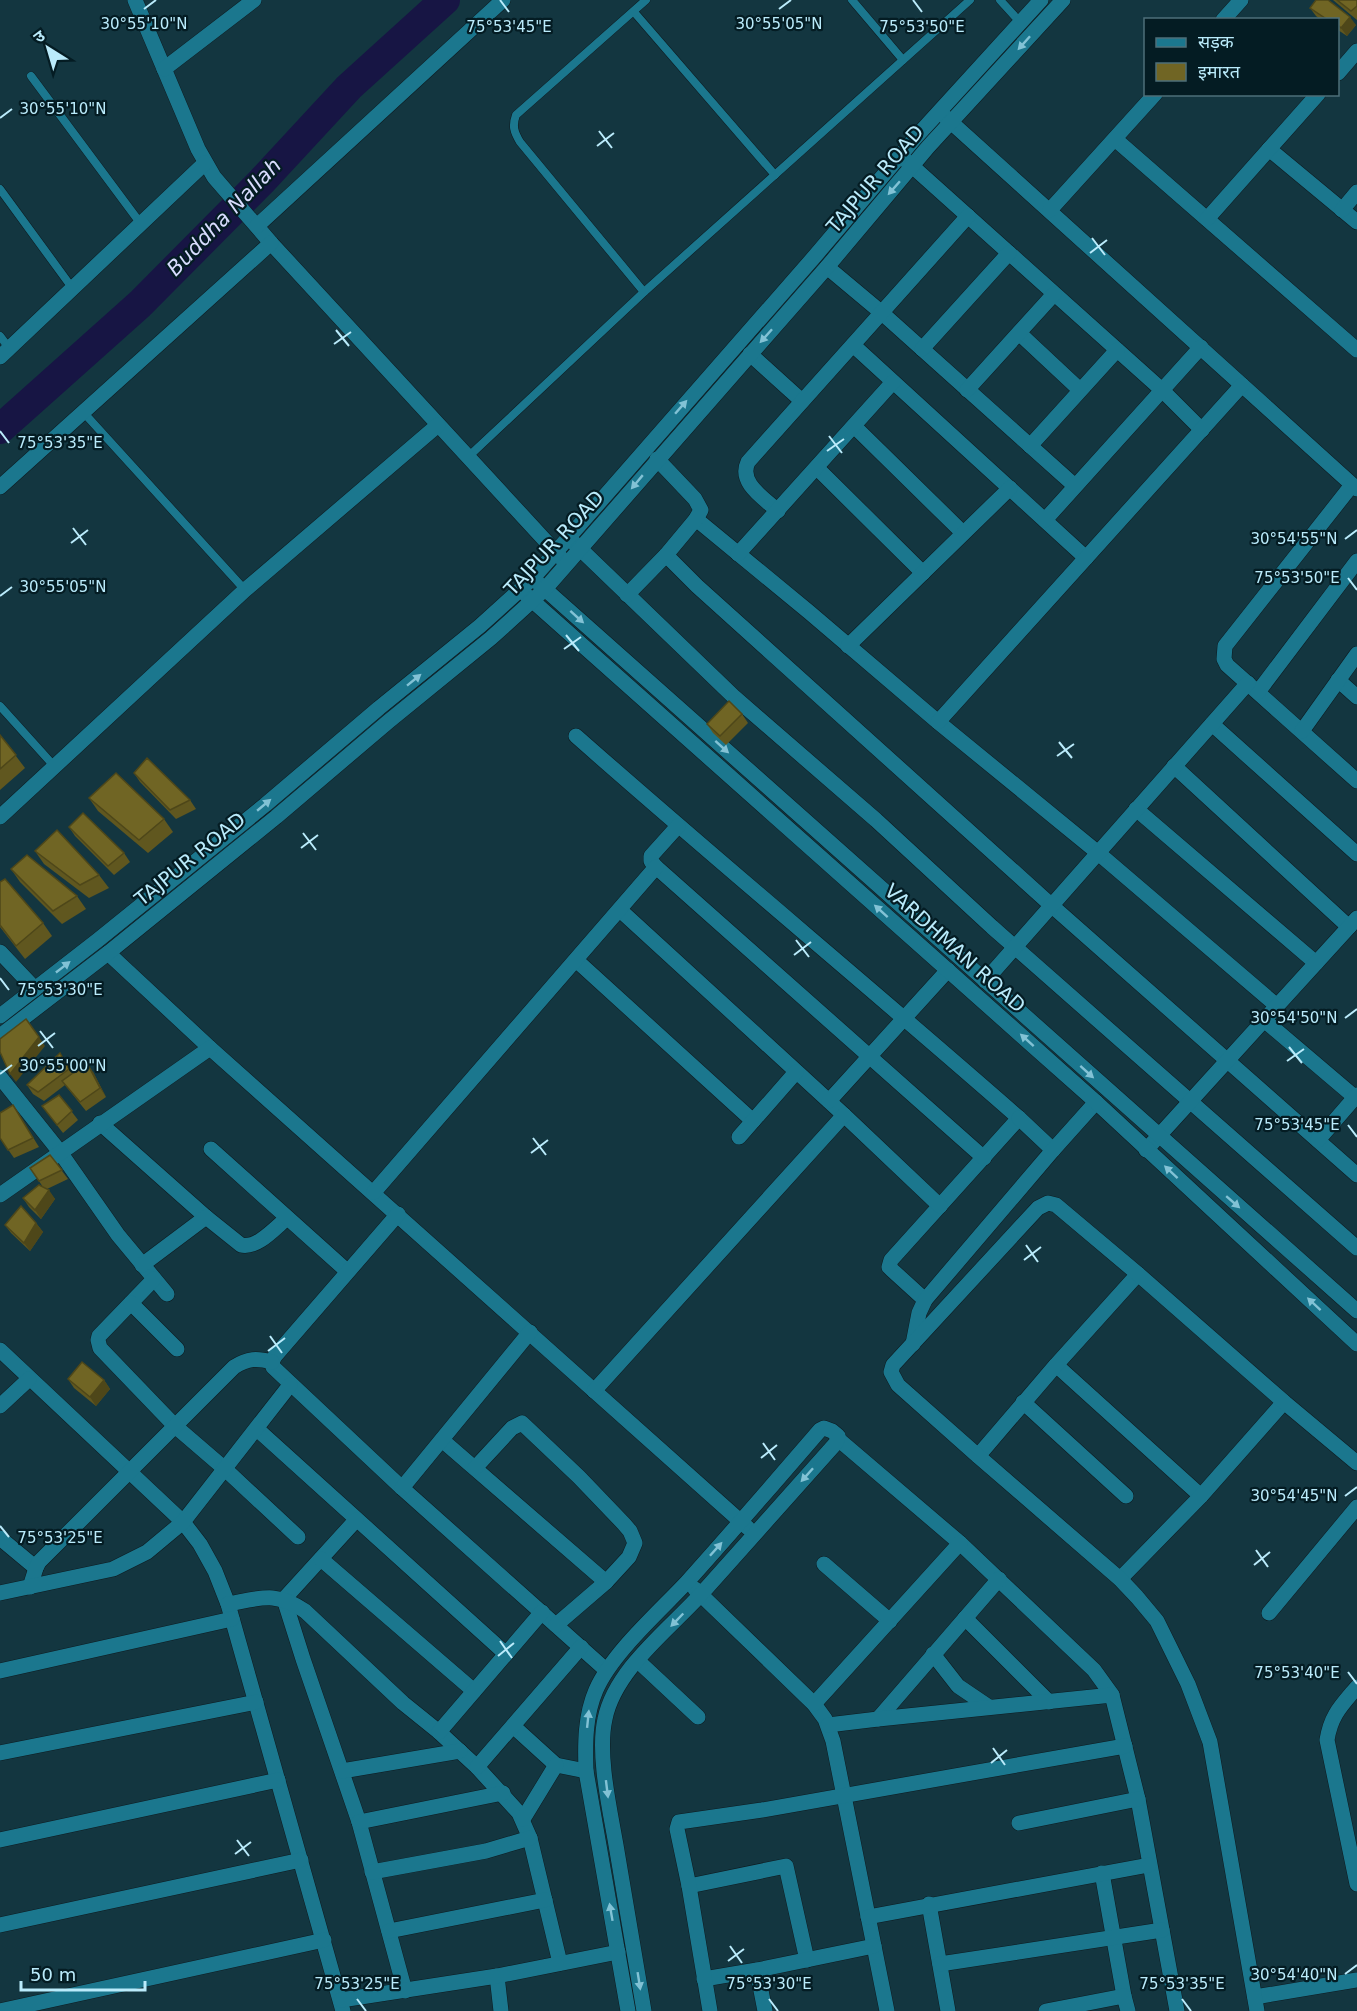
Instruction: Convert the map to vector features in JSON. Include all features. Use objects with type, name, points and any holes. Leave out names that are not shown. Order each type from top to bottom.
[{"type":"street","points":[[135,0],[205,163],[214,177],[271,243],[567,564]]},
{"type":"street","points":[[164,69],[254,0]]},
{"type":"street","points":[[254,223],[503,0]]},
{"type":"street","name":"TAJPUR ROAD","points":[[0,1036],[276,817],[370,736],[491,638],[545,589],[567,564],[575,544],[645,448],[940,111],[1041,0]]},
{"type":"street","name":"TAJPUR ROAD","points":[[0,1016],[265,805],[480,626],[533,578],[556,553],[575,544],[657,459],[912,167],[1063,0]]},
{"type":"street","points":[[1225,18],[1241,0]]},
{"type":"street","points":[[1339,72],[1357,51]]},
{"type":"street","points":[[1050,210],[1153,96]]},
{"type":"street","points":[[1208,219],[1316,96]]},
{"type":"street","points":[[940,111],[1354,487],[1224,646],[1224,659],[1227,665],[1357,782]]},
{"type":"street","points":[[1115,138],[1357,350]]},
{"type":"street","points":[[1269,150],[1357,222]]},
{"type":"street","points":[[901,156],[1162,390],[1202,429]]},
{"type":"street","points":[[3,347],[73,289],[205,163]]},
{"type":"street","points":[[1342,210],[1357,192]]},
{"type":"street","points":[[778,511],[749,485],[745,467],[968,216]]},
{"type":"street","points":[[0,487],[271,243]]},
{"type":"street","points":[[921,349],[1009,253]]},
{"type":"street","points":[[827,267],[882,313],[1075,486]]},
{"type":"street","points":[[968,390],[1054,294]]},
{"type":"street","points":[[1019,333],[1080,390]]},
{"type":"street","points":[[853,345],[1086,558]]},
{"type":"street","points":[[1045,520],[1201,347]]},
{"type":"street","points":[[1030,446],[1117,350]]},
{"type":"street","points":[[750,354],[802,401]]},
{"type":"street","points":[[738,554],[893,382]]},
{"type":"street","points":[[938,722],[1242,385]]},
{"type":"street","points":[[0,817],[245,590],[438,425]]},
{"type":"street","points":[[854,426],[963,533]]},
{"type":"street","points":[[627,595],[666,555],[701,510],[698,503],[657,459]]},
{"type":"street","points":[[816,468],[923,573]]},
{"type":"street","points":[[848,646],[1010,488]]},
{"type":"street","points":[[696,519],[1097,852],[1278,1006]]},
{"type":"street","points":[[575,544],[733,696],[876,820],[1014,946],[1357,1248]]},
{"type":"street","points":[[666,555],[706,594],[1051,905],[1357,1174]]},
{"type":"street","points":[[985,981],[1212,724],[1253,687],[1357,561]]},
{"type":"street","name":"VARDHMAN ROAD","points":[[533,578],[1357,1311]]},
{"type":"street","name":"VARDHMAN ROAD","points":[[519,590],[1096,1102],[1357,1344]]},
{"type":"street","points":[[1302,731],[1357,654]]},
{"type":"street","points":[[1338,680],[1357,697]]},
{"type":"street","points":[[1212,724],[1357,854]]},
{"type":"street","points":[[576,736],[678,826],[906,1018],[1053,1150]]},
{"type":"street","points":[[1146,1150],[1353,922],[1174,766]]},
{"type":"street","points":[[1136,808],[1316,963]]},
{"type":"street","points":[[678,826],[651,856],[651,861],[656,867],[984,1158]]},
{"type":"street","points":[[374,1192],[656,867]]},
{"type":"street","points":[[620,910],[940,1206]]},
{"type":"street","points":[[0,952],[35,989]]},
{"type":"street","points":[[108,952],[210,1048],[755,1534]]},
{"type":"street","points":[[576,960],[753,1121]]},
{"type":"street","points":[[829,1101],[948,970]]},
{"type":"street","points":[[1264,1020],[1356,1097],[1318,1140]]},
{"type":"street","points":[[0,1195],[210,1048]]},
{"type":"street","points":[[739,1137],[796,1072]]},
{"type":"street","points":[[0,1077],[60,1152],[118,1235],[167,1294]]},
{"type":"street","points":[[912,1344],[919,1313],[925,1300],[1096,1102]]},
{"type":"street","points":[[594,1391],[844,1115]]},
{"type":"street","points":[[925,1300],[892,1270],[889,1263],[1019,1118]]},
{"type":"street","points":[[100,1124],[241,1245],[246,1246],[258,1241],[287,1218]]},
{"type":"street","points":[[211,1149],[347,1271]]},
{"type":"street","points":[[1357,1463],[1062,1208],[1048,1203],[1042,1205],[912,1344],[893,1365],[891,1372],[894,1378],[978,1456],[1120,1579],[1157,1621],[1188,1684],[1210,1742],[1256,2004],[1357,1980]]},
{"type":"street","points":[[272,1362],[347,1271],[398,1214]]},
{"type":"street","points":[[142,1264],[206,1217]]},
{"type":"street","points":[[978,1456],[1023,1402],[1138,1274]]},
{"type":"street","points":[[154,1279],[99,1336],[98,1344],[175,1426],[298,1537]]},
{"type":"street","points":[[131,1303],[177,1349]]},
{"type":"street","points":[[402,1488],[530,1332]]},
{"type":"street","points":[[0,1350],[183,1522],[200,1544],[215,1571],[230,1611],[342,2006],[405,1991],[497,1976],[618,1952]]},
{"type":"street","points":[[30,1587],[36,1568],[46,1555],[234,1367],[259,1358],[272,1362]]},
{"type":"street","points":[[272,1362],[276,1372],[290,1385],[606,1670]]},
{"type":"street","points":[[1056,1365],[1201,1496]]},
{"type":"street","points":[[0,1406],[29,1379]]},
{"type":"street","points":[[0,1593],[113,1569],[147,1552],[183,1522],[290,1385]]},
{"type":"street","points":[[1023,1402],[1126,1496]]},
{"type":"street","points":[[1120,1579],[1201,1496],[1284,1402]]},
{"type":"street","points":[[474,1468],[512,1428],[519,1423],[526,1425],[624,1524],[634,1538],[633,1550],[606,1582],[556,1625]]},
{"type":"street","points":[[628,2011],[586,1771],[585,1746],[589,1709],[595,1690],[606,1670],[824,1428],[838,1436],[838,1439],[960,1543],[1094,1670],[1112,1695],[1138,1799],[1177,2011]]},
{"type":"street","points":[[257,1429],[506,1654]]},
{"type":"street","points":[[644,2011],[606,1790],[604,1721],[610,1701],[618,1685],[638,1660],[701,1594],[838,1439]]},
{"type":"street","points":[[442,1440],[606,1582]]},
{"type":"street","points":[[1269,1612],[1357,1507]]},
{"type":"street","points":[[284,1599],[356,1520]]},
{"type":"street","points":[[0,1538],[36,1568]]},
{"type":"street","points":[[814,1704],[960,1543]]},
{"type":"street","points":[[321,1559],[474,1691]]},
{"type":"street","points":[[824,1564],[890,1621]]},
{"type":"street","points":[[878,1719],[999,1580]]},
{"type":"street","points":[[687,1581],[814,1704],[828,1725],[887,2011]]},
{"type":"street","points":[[0,1671],[230,1611],[263,1598],[284,1599],[305,1611],[346,1652],[460,1751],[503,1794],[523,1819],[530,1838],[560,1963]]},
{"type":"street","points":[[284,1599],[359,1822],[405,1991]]},
{"type":"street","points":[[439,1732],[542,1612]]},
{"type":"street","points":[[965,1618],[1049,1702]]},
{"type":"street","points":[[477,1767],[581,1647]]},
{"type":"street","points":[[933,1654],[958,1686],[989,1707]]},
{"type":"street","points":[[638,1660],[698,1717]]},
{"type":"street","points":[[1357,1687],[1335,1712],[1329,1725],[1327,1740],[1357,1884]]},
{"type":"street","points":[[828,1725],[1112,1695]]},
{"type":"street","points":[[0,1753],[256,1702]]},
{"type":"street","points":[[513,1726],[556,1765],[586,1771]]},
{"type":"street","points":[[710,2011],[677,1829],[679,1822],[762,1810],[1125,1746]]},
{"type":"street","points":[[342,1771],[460,1751]]},
{"type":"street","points":[[523,1819],[556,1765]]},
{"type":"street","points":[[0,1840],[278,1780]]},
{"type":"street","points":[[359,1822],[503,1794]]},
{"type":"street","points":[[1018,1822],[1138,1799]]},
{"type":"street","points":[[372,1872],[486,1851],[530,1838]]},
{"type":"street","points":[[0,1925],[301,1860]]},
{"type":"street","points":[[868,1917],[1149,1865]]},
{"type":"street","points":[[689,1886],[786,1866],[807,1960]]},
{"type":"street","points":[[1046,2011],[1126,2004],[1102,1874]]},
{"type":"street","points":[[388,1931],[545,1900]]},
{"type":"street","points":[[929,1904],[948,2011]]},
{"type":"street","points":[[940,1964],[1162,1930]]},
{"type":"street","points":[[0,2011],[324,1940]]},
{"type":"street","points":[[704,1979],[874,1946]]},
{"type":"street","points":[[757,1970],[765,2011]]},
{"type":"street","points":[[497,1976],[501,2011]]},
{"type":"lane","points":[[644,292],[519,142],[513,123],[516,115],[646,0]]},
{"type":"lane","points":[[852,0],[903,60]]},
{"type":"lane","points":[[468,457],[644,292],[970,0]]},
{"type":"lane","points":[[1000,0],[1020,22]]},
{"type":"lane","points":[[634,12],[775,175]]},
{"type":"lane","points":[[31,76],[141,224]]},
{"type":"lane","points":[[0,189],[73,289]]},
{"type":"lane","points":[[84,413],[245,590]]},
{"type":"lane","points":[[0,706],[55,767]]},
{"type":"building","points":[[1316,0],[1328,0],[1350,17],[1341,28],[1339,18],[1325,18],[1310,8]]},
{"type":"building","points":[[1337,0],[1357,0],[1357,6],[1351,11]]},
{"type":"building","points":[[729,701],[742,714],[720,736],[707,724]]},
{"type":"building","points":[[0,735],[16,755],[0,769]]},
{"type":"building","points":[[147,758],[190,800],[170,810],[134,773]]},
{"type":"building","points":[[116,773],[164,819],[139,840],[89,798]]},
{"type":"building","points":[[83,813],[124,853],[108,866],[69,827]]},
{"type":"building","points":[[57,830],[99,875],[80,885],[35,851]]},
{"type":"building","points":[[27,855],[77,896],[53,911],[11,869]]},
{"type":"building","points":[[5,879],[43,923],[16,946],[0,925],[0,882]]},
{"type":"building","points":[[26,1019],[39,1037],[10,1074],[0,1052],[0,1039]]},
{"type":"building","points":[[60,1053],[69,1069],[38,1092],[27,1085]]},
{"type":"building","points":[[87,1063],[100,1088],[80,1102],[62,1081]]},
{"type":"building","points":[[59,1095],[72,1111],[57,1125],[42,1106]]},
{"type":"building","points":[[13,1105],[33,1138],[8,1150],[0,1138],[0,1113]]},
{"type":"building","points":[[50,1155],[62,1170],[39,1181],[30,1168]]},
{"type":"building","points":[[39,1185],[49,1190],[35,1210],[23,1198]]},
{"type":"building","points":[[21,1206],[36,1223],[24,1243],[5,1225]]},
{"type":"building","points":[[82,1362],[104,1380],[90,1397],[68,1379]]},
{"type":"waterway","name":"Buddha Nallah","points":[[0,429],[140,304],[261,182],[349,87],[445,0]]}]
